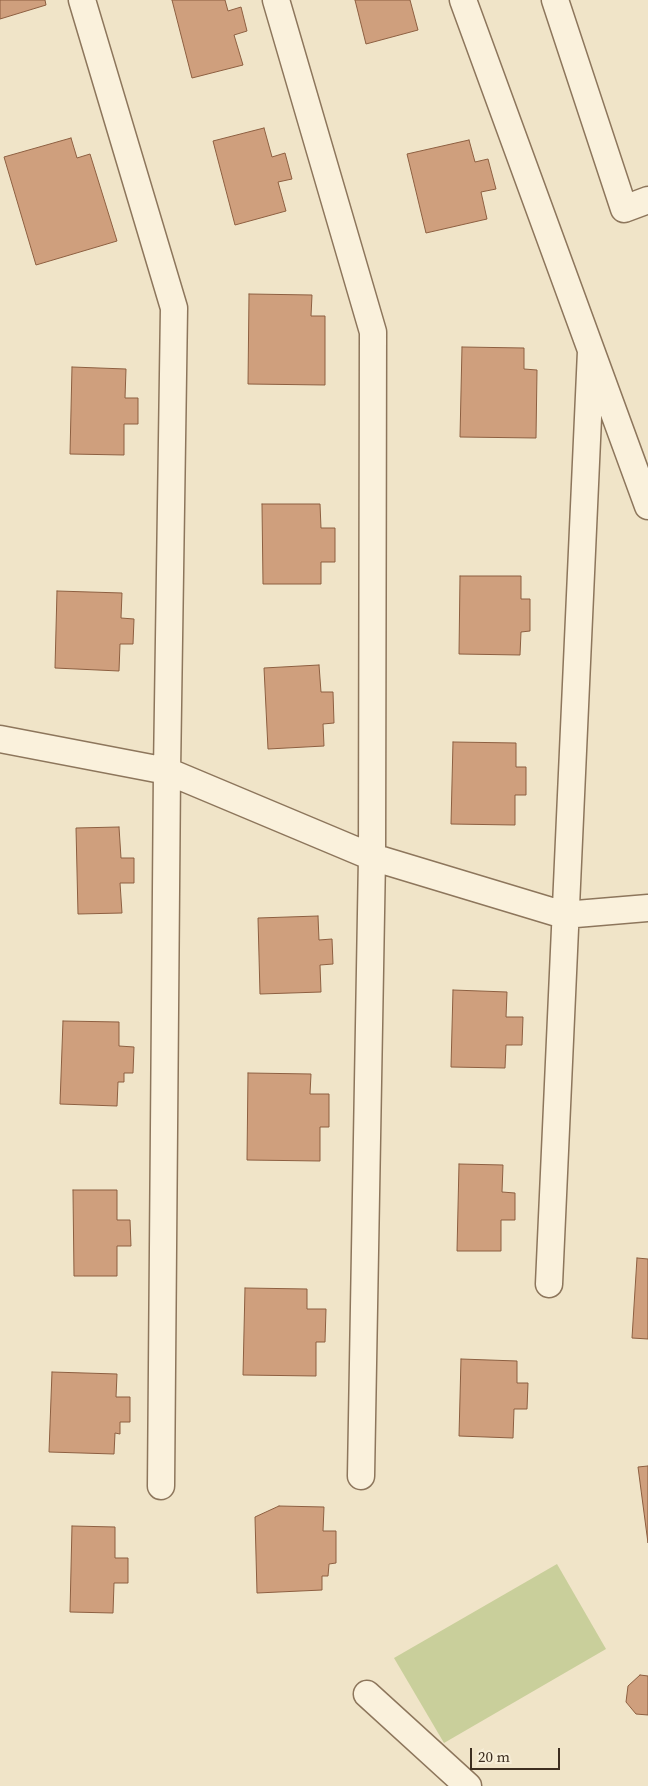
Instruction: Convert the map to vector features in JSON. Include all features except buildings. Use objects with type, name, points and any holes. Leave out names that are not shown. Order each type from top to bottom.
[{"type":"street","points":[[82,0],[174,308],[167,772],[161,1486]]},
{"type":"street","points":[[276,0],[373,332],[372,857],[360,1476]]},
{"type":"street","points":[[463,0],[648,506]]},
{"type":"street","points":[[555,0],[624,209],[648,200]]},
{"type":"street","points":[[549,1284],[590,351]]},
{"type":"street","points":[[0,739],[167,772],[372,857],[564,915],[648,908]]},
{"type":"street","points":[[367,1694],[468,1786]]},
{"type":"green space","points":[[557,1564],[606,1649],[444,1743],[394,1658]]}]
